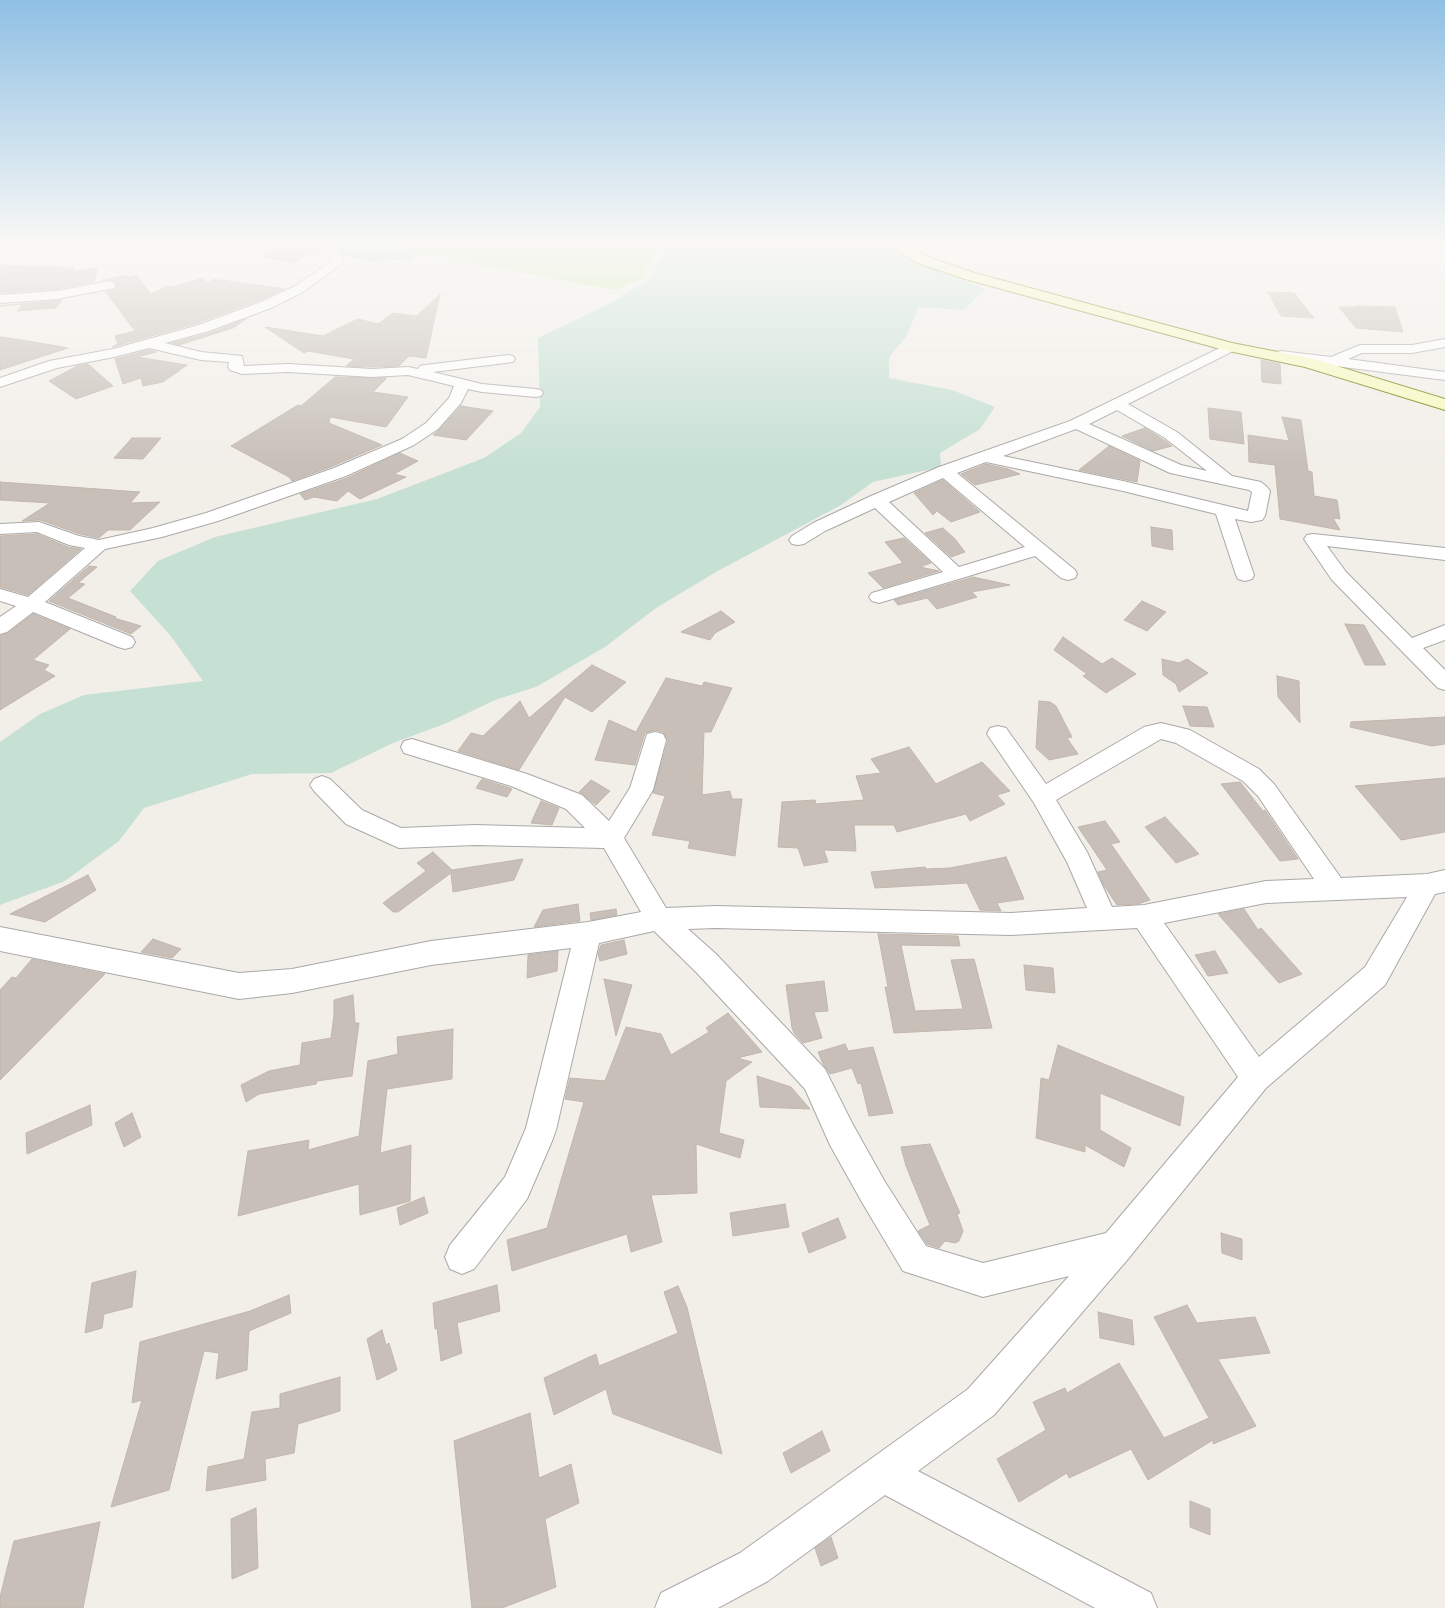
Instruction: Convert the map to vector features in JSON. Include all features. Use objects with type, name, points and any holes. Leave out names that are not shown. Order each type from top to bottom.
[{"type":"street","points":[[0,383],[54,364],[114,354],[239,316]]},
{"type":"street","points":[[1117,316],[1230,347],[1308,362],[1445,405]]},
{"type":"street","points":[[1333,361],[1360,349],[1412,349],[1445,343]]},
{"type":"street","points":[[152,344],[200,356],[237,359],[235,367],[242,370],[288,368],[372,374],[508,359]]},
{"type":"street","points":[[798,540],[819,527],[945,471],[1076,424],[1230,347]]},
{"type":"street","points":[[1249,351],[1445,376]]},
{"type":"street","points":[[408,371],[482,388],[536,393]]},
{"type":"street","points":[[0,529],[39,527],[75,541],[99,545],[156,533],[212,516],[340,472],[408,442],[432,426],[456,400],[462,383]]},
{"type":"street","points":[[1116,403],[1171,435],[1229,480]]},
{"type":"street","points":[[986,457],[1123,486],[1252,517],[1258,514],[1261,491],[1259,488],[1176,469],[1076,424]]},
{"type":"street","points":[[945,471],[1068,574]]},
{"type":"street","points":[[877,500],[957,575]]},
{"type":"street","points":[[1224,511],[1245,575]]},
{"type":"street","points":[[1445,554],[1313,539],[1339,576],[1445,683]]},
{"type":"street","points":[[0,627],[31,604],[99,545]]},
{"type":"street","points":[[879,598],[1038,549]]},
{"type":"street","points":[[0,594],[31,604],[125,642]]},
{"type":"street","points":[[1410,646],[1445,632]]},
{"type":"street","points":[[1042,797],[1152,733],[1161,731],[1182,736],[1251,775],[1266,790],[1334,888]]},
{"type":"street","points":[[998,734],[1042,797],[1078,860],[1105,919]]},
{"type":"street","points":[[611,838],[641,790],[655,740]]},
{"type":"street","points":[[412,747],[519,780],[574,802],[611,838],[659,919],[706,963],[814,1079],[841,1134],[874,1193],[915,1259],[983,1280],[1116,1247]]},
{"type":"street","points":[[322,785],[354,817],[399,838],[475,835],[611,838]]},
{"type":"street","points":[[0,938],[239,986],[292,981],[431,953],[588,934],[659,919],[716,917],[1011,924],[1144,916],[1266,892],[1436,883]]},
{"type":"street","points":[[676,1608],[754,1567],[885,1474],[981,1402],[1116,1247],[1256,1078],[1375,976],[1436,883]]},
{"type":"street","points":[[1144,916],[1256,1078]]},
{"type":"street","points":[[462,1257],[516,1188],[541,1130],[588,934]]},
{"type":"street","points":[[885,1474],[1136,1608]]},
{"type":"green space","points":[[584,316],[915,316],[906,337],[889,357],[889,378],[952,390],[995,407],[980,429],[940,453],[941,467],[873,482],[841,505],[716,572],[656,608],[605,647],[536,687],[495,700],[447,723],[393,743],[331,773],[252,774],[144,808],[119,841],[65,881],[0,905],[0,742],[40,714],[84,695],[203,681],[170,635],[130,591],[158,561],[215,537],[377,499],[484,458],[521,433],[540,407],[538,338]]},
{"type":"building","points":[[124,316],[217,316],[112,347],[118,344],[115,336],[135,331]]},
{"type":"building","points":[[389,316],[435,316],[426,358],[409,356],[399,366],[346,366],[354,359],[308,351],[304,353],[265,327],[323,336],[358,319],[378,324]]},
{"type":"building","points":[[1282,316],[1312,316],[1314,318]]},
{"type":"building","points":[[1346,316],[1398,316],[1403,332],[1356,328]]},
{"type":"building","points":[[246,319],[233,328],[179,345],[172,343],[210,333]]},
{"type":"building","points":[[0,337],[28,341],[68,348],[0,370]]},
{"type":"building","points":[[149,350],[156,352],[137,357],[187,365],[163,382],[143,386],[141,378],[123,384],[115,359]]},
{"type":"building","points":[[1261,360],[1280,364],[1281,384],[1262,382]]},
{"type":"building","points":[[88,364],[113,386],[76,399],[49,381],[77,366]]},
{"type":"building","points":[[335,377],[387,378],[373,392],[408,397],[386,427],[330,417],[329,423],[382,445],[292,481],[289,477],[231,446],[298,405],[301,406]]},
{"type":"building","points":[[461,406],[493,411],[466,440],[433,435],[439,430]]},
{"type":"building","points":[[1208,408],[1241,412],[1244,444],[1210,439]]},
{"type":"building","points":[[1282,417],[1301,420],[1308,471],[1312,472],[1314,496],[1337,500],[1340,519],[1333,518],[1340,530],[1280,519],[1275,465],[1249,462],[1248,435],[1289,441]]},
{"type":"building","points":[[1145,428],[1172,446],[1153,451],[1122,436]]},
{"type":"building","points":[[132,438],[161,438],[143,459],[114,458]]},
{"type":"building","points":[[1109,446],[1140,461],[1137,482],[1079,470]]},
{"type":"building","points":[[400,453],[418,461],[394,474],[406,477],[360,499],[348,491],[337,501],[314,497],[305,500],[300,494],[347,478]]},
{"type":"building","points":[[986,464],[1020,474],[975,485],[961,474]]},
{"type":"building","points":[[943,480],[980,512],[951,522],[937,511],[933,515],[914,493]]},
{"type":"building","points":[[0,482],[140,492],[130,503],[160,502],[130,530],[108,530],[99,538],[80,534],[40,520],[22,521],[50,503],[0,500]]},
{"type":"building","points":[[1151,527],[1172,530],[1173,550],[1152,546]]},
{"type":"building","points":[[943,528],[965,552],[951,557],[925,533]]},
{"type":"building","points":[[37,534],[68,547],[81,549],[28,595],[0,587],[0,536]]},
{"type":"building","points":[[904,538],[931,563],[920,567],[939,571],[883,588],[868,573],[903,563],[885,542]]},
{"type":"building","points":[[89,566],[97,567],[78,583],[85,584],[68,598],[116,617],[114,618],[141,626],[131,634],[49,601]]},
{"type":"building","points":[[973,577],[1010,585],[972,592],[977,597],[937,609],[927,598],[898,605],[894,600]]},
{"type":"building","points":[[1142,601],[1166,612],[1147,631],[1124,620]]},
{"type":"building","points":[[721,611],[735,622],[715,633],[710,640],[681,632]]},
{"type":"building","points":[[33,614],[70,629],[33,660],[49,665],[44,670],[55,676],[0,710],[0,636],[8,633]]},
{"type":"building","points":[[1345,624],[1364,625],[1386,665],[1365,665]]},
{"type":"building","points":[[1063,637],[1102,664],[1112,658],[1136,674],[1106,693],[1083,676],[1087,674],[1054,650]]},
{"type":"building","points":[[1162,659],[1179,663],[1187,659],[1208,673],[1179,692],[1176,684],[1163,675]]},
{"type":"building","points":[[592,665],[626,682],[592,712],[565,697],[519,770],[458,751],[471,733],[483,736],[520,701],[529,718]]},
{"type":"building","points":[[1277,676],[1299,681],[1300,723],[1278,697]]},
{"type":"building","points":[[666,678],[702,686],[704,682],[732,688],[711,732],[704,732],[702,795],[730,791],[732,799],[742,799],[735,856],[688,848],[690,841],[652,835],[665,796],[653,793],[668,740],[663,732],[655,730],[645,733],[635,765],[595,760],[609,720],[636,732]]},
{"type":"building","points":[[1039,701],[1050,702],[1056,706],[1072,737],[1067,738],[1078,754],[1049,760],[1036,748]]},
{"type":"building","points":[[1183,706],[1207,707],[1214,727],[1190,726]]},
{"type":"building","points":[[1445,717],[1445,744],[1432,746],[1350,727],[1351,722]]},
{"type":"building","points":[[909,747],[936,784],[982,762],[1010,791],[997,795],[1005,804],[970,821],[966,814],[897,832],[894,825],[854,825],[856,851],[824,850],[828,862],[804,866],[798,848],[778,847],[782,802],[815,800],[816,804],[864,800],[856,776],[881,773],[871,759]]},
{"type":"building","points":[[1445,778],[1445,832],[1401,840],[1355,786]]},
{"type":"building","points":[[482,779],[512,789],[507,797],[476,788]]},
{"type":"building","points":[[591,780],[610,791],[596,805],[579,792]]},
{"type":"building","points":[[1240,782],[1263,811],[1265,810],[1298,859],[1280,861],[1221,784]]},
{"type":"building","points":[[541,801],[559,808],[552,825],[531,823]]},
{"type":"building","points":[[1165,817],[1199,854],[1176,863],[1145,827]]},
{"type":"building","points":[[1105,821],[1120,842],[1111,844],[1150,900],[1138,904],[1117,905],[1103,884],[1098,872],[1107,870],[1078,827]]},
{"type":"building","points":[[433,852],[452,870],[523,859],[514,880],[453,892],[451,873],[398,912],[393,912],[383,903],[426,871],[417,863]]},
{"type":"building","points":[[1006,857],[1024,899],[997,903],[1001,911],[980,910],[967,883],[875,888],[871,872],[925,867],[926,869],[950,868]]},
{"type":"building","points":[[88,875],[96,890],[45,922],[10,914]]},
{"type":"building","points":[[578,904],[580,921],[534,927],[543,910]]},
{"type":"building","points":[[616,909],[617,915],[591,920],[590,913]]},
{"type":"building","points":[[1244,909],[1258,930],[1261,928],[1302,974],[1279,983],[1218,914]]},
{"type":"building","points":[[878,934],[958,936],[960,946],[901,945],[915,1011],[963,1009],[951,960],[974,959],[992,1028],[894,1033],[885,987],[888,987]]},
{"type":"building","points":[[153,939],[181,949],[172,958],[141,952]]},
{"type":"building","points":[[624,940],[627,954],[600,961],[598,954],[601,945]]},
{"type":"building","points":[[558,951],[557,971],[527,978],[528,955]]},
{"type":"building","points":[[1215,951],[1228,973],[1208,976],[1195,955]]},
{"type":"building","points":[[32,959],[105,974],[0,1080],[0,990],[12,977],[16,978]]},
{"type":"building","points":[[1024,965],[1053,968],[1055,993],[1026,990]]},
{"type":"building","points":[[604,979],[632,985],[616,1036]]},
{"type":"building","points":[[824,981],[828,1011],[814,1012],[822,1038],[803,1043],[792,1028],[786,985]]},
{"type":"building","points":[[353,995],[355,1023],[359,1023],[352,1076],[317,1081],[316,1084],[259,1094],[246,1102],[241,1085],[269,1071],[300,1065],[302,1043],[331,1038],[334,1000]]},
{"type":"building","points":[[728,1013],[762,1052],[737,1058],[752,1062],[726,1081],[719,1133],[744,1140],[740,1158],[696,1144],[697,1193],[651,1195],[662,1242],[631,1252],[627,1234],[512,1271],[507,1240],[547,1228],[584,1102],[565,1099],[570,1078],[605,1081],[626,1027],[661,1034],[671,1055],[709,1032],[706,1028]]},
{"type":"building","points":[[453,1029],[452,1079],[387,1089],[380,1153],[411,1145],[410,1201],[360,1215],[359,1184],[238,1216],[248,1151],[309,1140],[308,1150],[359,1136],[368,1061],[398,1054],[397,1037]]},
{"type":"building","points":[[845,1044],[848,1051],[873,1047],[893,1113],[869,1116],[861,1083],[858,1084],[852,1068],[830,1074],[823,1064],[818,1052]]},
{"type":"building","points":[[1058,1045],[1184,1097],[1180,1126],[1100,1093],[1100,1130],[1131,1148],[1124,1167],[1085,1145],[1085,1152],[1036,1138],[1041,1078],[1049,1080]]},
{"type":"building","points":[[757,1076],[791,1087],[810,1109],[760,1107]]},
{"type":"building","points":[[90,1105],[92,1125],[27,1154],[26,1133]]},
{"type":"building","points":[[132,1113],[141,1137],[124,1147],[115,1123]]},
{"type":"building","points":[[930,1144],[960,1213],[957,1214],[963,1231],[959,1241],[955,1243],[945,1241],[939,1248],[927,1244],[918,1231],[930,1225],[906,1166],[901,1147]]},
{"type":"building","points":[[424,1197],[428,1213],[400,1225],[397,1208]]},
{"type":"building","points":[[785,1204],[789,1227],[733,1236],[730,1213]]},
{"type":"building","points":[[838,1218],[846,1238],[809,1253],[802,1233]]},
{"type":"building","points":[[1221,1233],[1242,1239],[1242,1260],[1222,1253]]},
{"type":"building","points":[[136,1271],[132,1307],[104,1314],[102,1328],[85,1333],[92,1283]]},
{"type":"building","points":[[497,1285],[500,1311],[457,1323],[462,1353],[441,1361],[437,1328],[435,1329],[433,1303]]},
{"type":"building","points":[[678,1286],[687,1307],[722,1454],[613,1414],[606,1389],[554,1415],[544,1378],[596,1354],[599,1366],[678,1333],[664,1292]]},
{"type":"building","points":[[289,1295],[291,1313],[249,1331],[247,1370],[216,1379],[219,1353],[204,1351],[169,1490],[111,1507],[142,1400],[132,1403],[140,1342],[250,1311]]},
{"type":"building","points":[[1187,1305],[1197,1323],[1255,1317],[1270,1353],[1218,1359],[1256,1426],[1213,1444],[1213,1440],[1148,1480],[1131,1449],[1069,1478],[1067,1473],[1019,1502],[997,1459],[1046,1430],[1033,1402],[1065,1388],[1067,1393],[1119,1363],[1164,1438],[1209,1418],[1154,1317]]},
{"type":"building","points":[[1098,1312],[1132,1320],[1134,1345],[1100,1338]]},
{"type":"building","points":[[382,1330],[386,1345],[389,1343],[397,1370],[377,1380],[367,1339]]},
{"type":"building","points":[[340,1377],[340,1411],[298,1424],[294,1453],[265,1459],[266,1480],[206,1491],[208,1467],[244,1459],[252,1412],[280,1408],[280,1394]]},
{"type":"building","points":[[530,1413],[539,1478],[571,1464],[579,1503],[545,1519],[556,1587],[502,1608],[472,1608],[454,1441]]},
{"type":"building","points":[[822,1431],[830,1451],[791,1473],[783,1453]]},
{"type":"building","points":[[1190,1501],[1210,1509],[1210,1535],[1190,1527]]},
{"type":"building","points":[[256,1508],[258,1568],[232,1579],[231,1519]]},
{"type":"building","points":[[100,1522],[83,1608],[0,1608],[0,1597],[14,1541]]},
{"type":"building","points":[[831,1537],[838,1558],[821,1566],[815,1548]]}]
